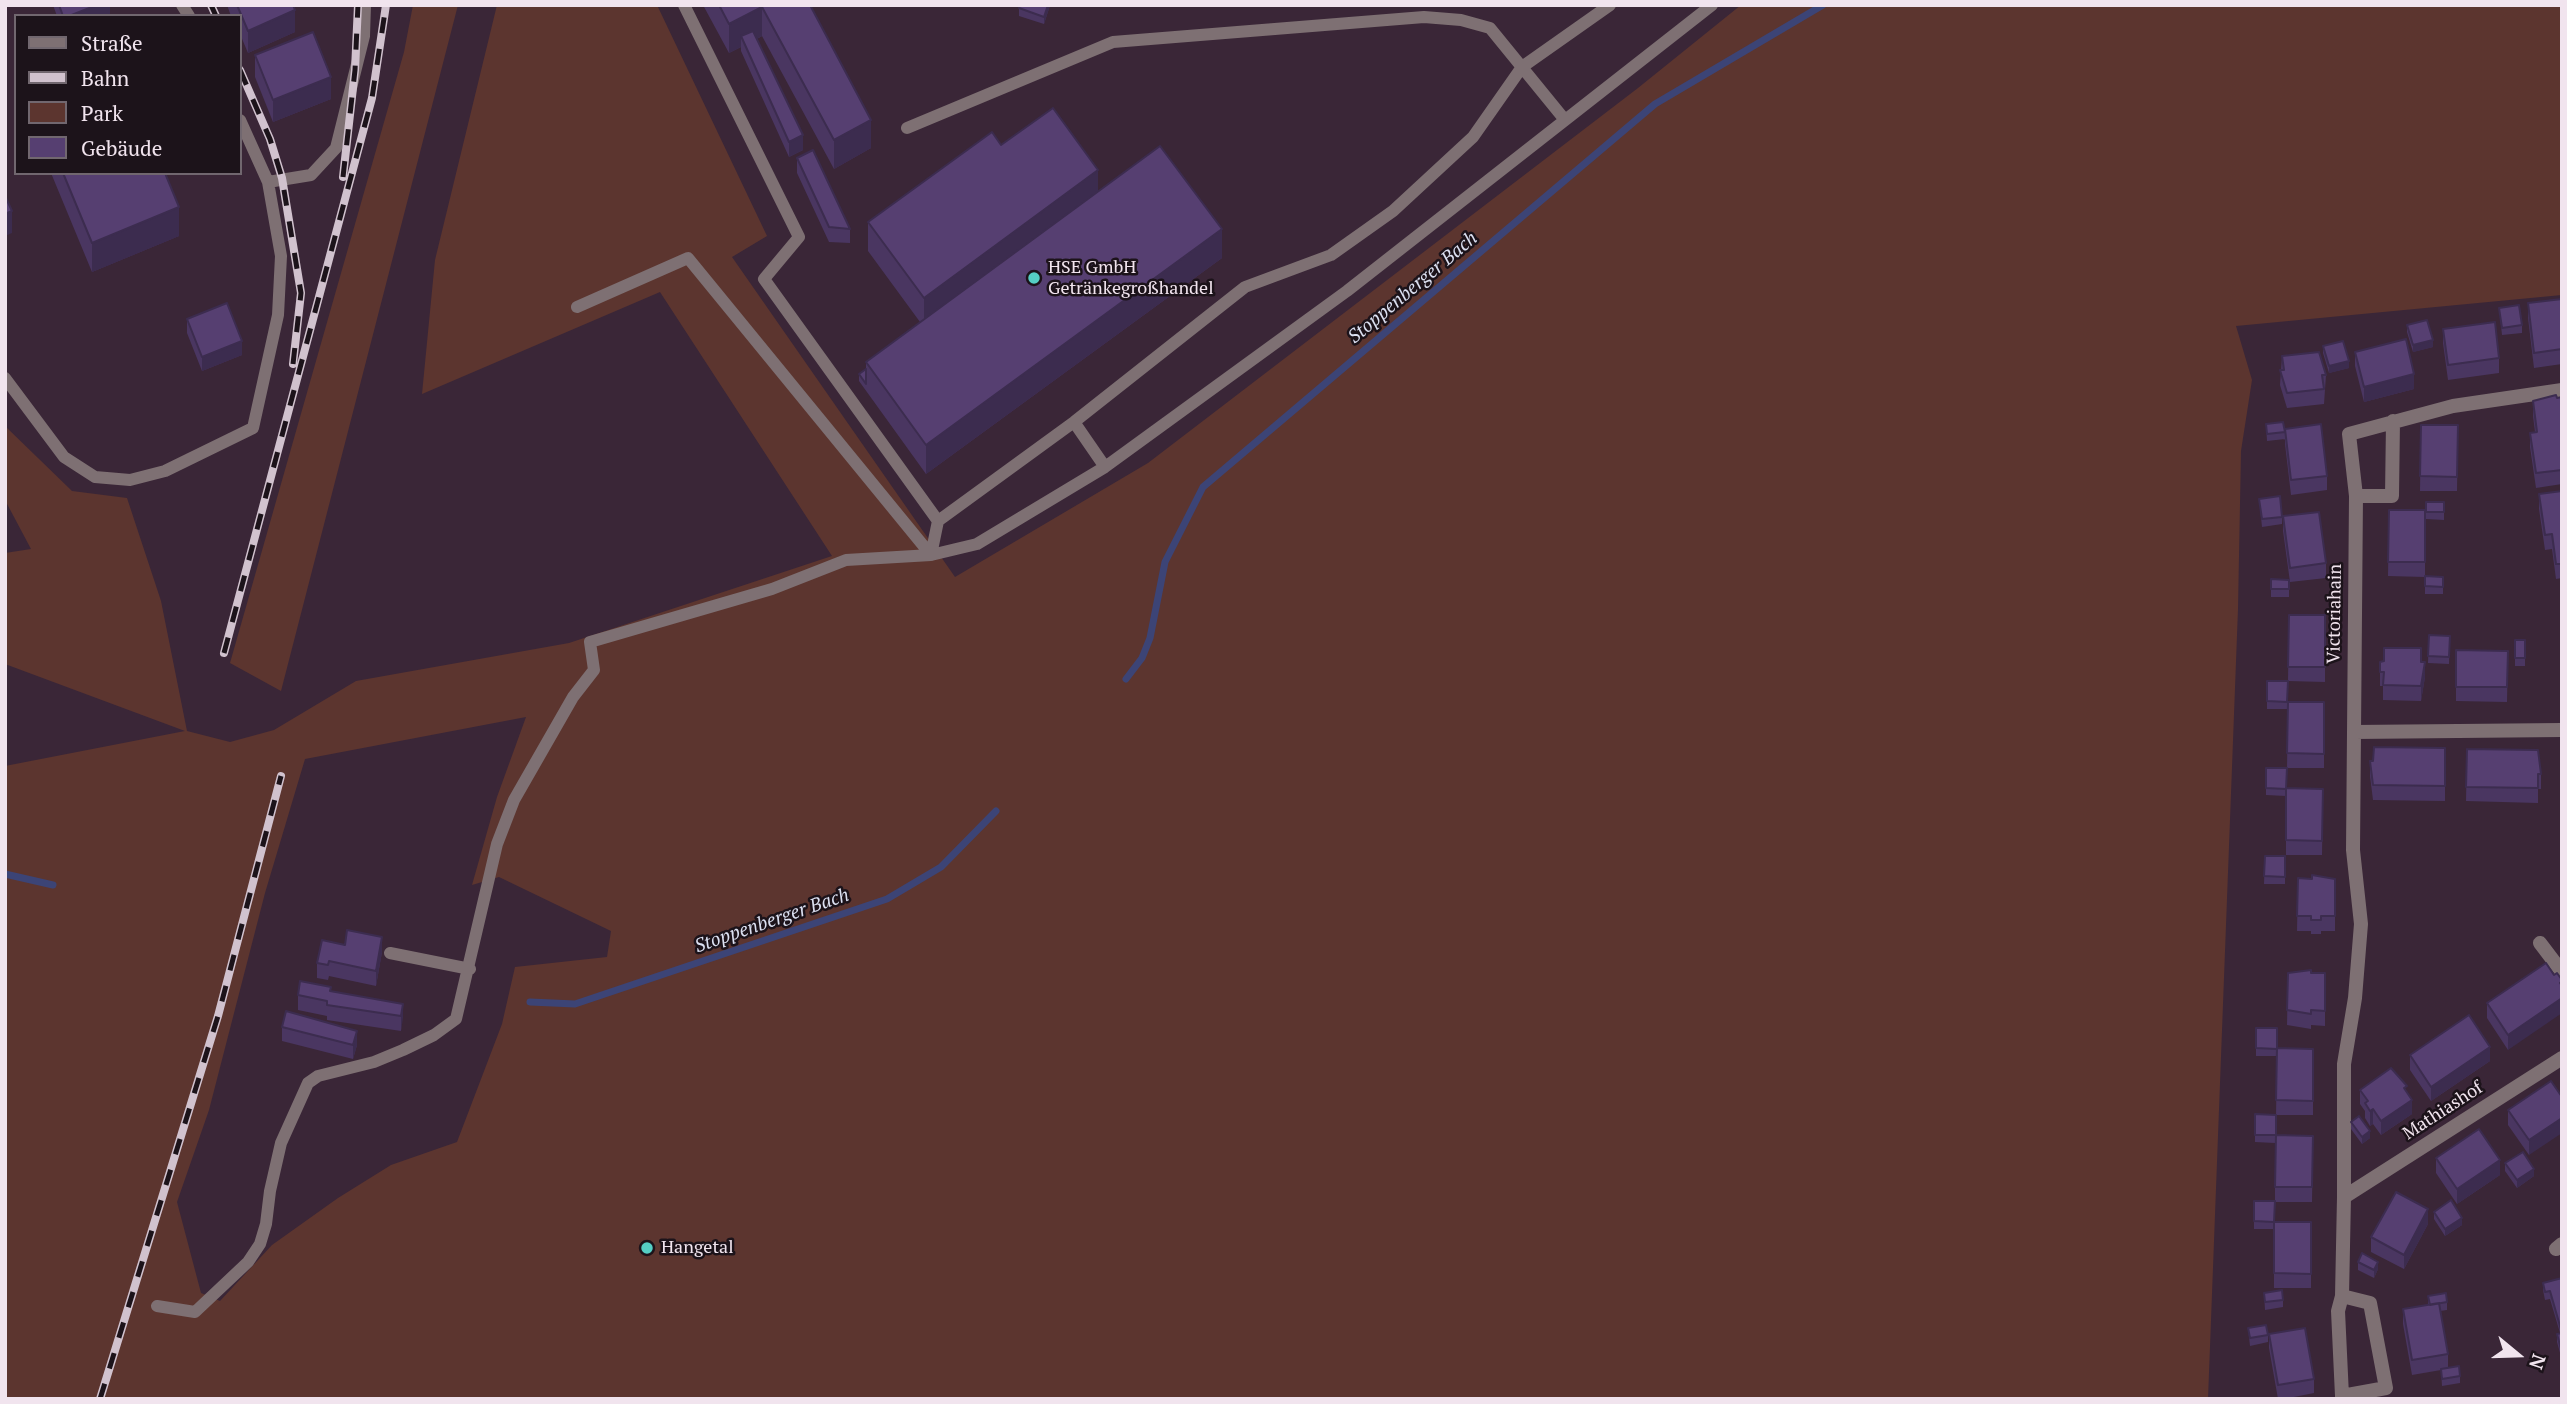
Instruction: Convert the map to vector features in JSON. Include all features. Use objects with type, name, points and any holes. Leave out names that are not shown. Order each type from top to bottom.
[{"type":"street","name":"Victoriahain","points":[[2344,1197],[2344,1064],[2361,924],[2353,850],[2356,496],[2349,434],[2453,406],[2562,390]]},
{"type":"street","points":[[2356,496],[2392,496],[2393,421]]},
{"type":"street","points":[[2354,732],[2562,730]]},
{"type":"street","points":[[2540,943],[2562,972]]},
{"type":"street","name":"Mathiashof","points":[[2344,1197],[2562,1058]]},
{"type":"street","points":[[2342,1296],[2370,1303],[2386,1388],[2342,1396],[2338,1311],[2342,1296],[2344,1197]]},
{"type":"lane","points":[[268,182],[311,175],[336,148],[364,36],[365,5]]},
{"type":"lane","points":[[684,5],[799,237],[764,279],[938,520]]},
{"type":"lane","points":[[931,555],[938,520],[1074,422],[1245,287],[1331,255],[1393,211],[1473,137],[1522,67],[1610,5]]},
{"type":"lane","points":[[156,1306],[195,1312],[248,1262],[263,1234],[281,1143],[308,1083],[317,1076],[374,1062],[434,1035],[456,1019],[470,969],[497,844],[514,800],[573,697],[594,670],[590,642],[772,589],[846,560],[931,555],[976,544],[1105,467],[1347,291],[1713,5]]},
{"type":"lane","points":[[907,128],[1113,42],[1424,18],[1461,20],[1490,28],[1565,120]]},
{"type":"lane","points":[[5,378],[64,457],[95,477],[130,480],[165,471],[253,428],[278,315],[281,256],[268,182],[242,124]]},
{"type":"lane","points":[[577,307],[688,258],[931,555]]},
{"type":"lane","points":[[1074,422],[1105,467]]},
{"type":"lane","points":[[390,953],[470,969]]},
{"type":"green space","points":[[413,5],[458,5],[281,691],[230,663],[404,52]]},
{"type":"green space","points":[[497,5],[657,5],[767,236],[732,257],[955,577],[1148,463],[1638,88],[1741,5],[2562,5],[2562,295],[2236,326],[2252,380],[2241,451],[2238,609],[2208,1399],[5,1399],[5,766],[185,731],[5,664],[5,553],[31,549],[5,500],[5,426],[72,491],[127,498],[161,601],[187,731],[230,742],[274,730],[356,681],[569,643],[832,556],[660,292],[422,394],[435,260]],"holes":[[[526,717],[497,797],[472,885],[499,877],[611,931],[607,957],[515,967],[502,1024],[457,1142],[391,1165],[338,1198],[272,1245],[220,1301],[201,1293],[177,1202],[209,1110],[265,893],[305,759]]]},
{"type":"building","points":[[59,5],[97,5],[74,14],[62,14]]},
{"type":"building","points":[[237,5],[293,5],[295,10],[248,31]]},
{"type":"building","points":[[719,5],[810,5],[871,120],[834,140],[762,7],[729,24]]},
{"type":"building","points":[[1020,5],[1048,5],[1044,17],[1019,8]]},
{"type":"building","points":[[753,31],[803,135],[789,142],[741,36]]},
{"type":"building","points":[[313,32],[331,77],[273,100],[255,55]]},
{"type":"building","points":[[1053,108],[1098,170],[924,298],[868,222],[992,132],[1001,145]]},
{"type":"building","points":[[1160,146],[1222,229],[926,445],[866,362]]},
{"type":"building","points":[[813,150],[850,229],[829,227],[797,158]]},
{"type":"building","points":[[64,175],[166,175],[179,207],[92,243]]},
{"type":"building","points":[[5,196],[12,211],[5,214]]},
{"type":"building","points":[[2562,299],[2562,349],[2534,353],[2528,303]]},
{"type":"building","points":[[227,303],[242,341],[202,357],[187,319]]},
{"type":"building","points":[[2519,305],[2522,325],[2502,328],[2499,308]]},
{"type":"building","points":[[2427,320],[2433,340],[2413,345],[2407,325]]},
{"type":"building","points":[[2495,322],[2499,358],[2448,365],[2443,329]]},
{"type":"building","points":[[2406,339],[2414,374],[2364,387],[2355,352]]},
{"type":"building","points":[[2343,341],[2349,361],[2329,366],[2323,346]]},
{"type":"building","points":[[2319,352],[2326,375],[2322,375],[2324,389],[2287,393],[2280,370],[2284,370],[2282,356]]},
{"type":"building","points":[[866,369],[866,384],[859,374]]},
{"type":"building","points":[[2556,395],[2557,398],[2562,397],[2562,470],[2536,473],[2530,433],[2537,432],[2533,401]]},
{"type":"building","points":[[2283,422],[2285,432],[2267,434],[2266,424]]},
{"type":"building","points":[[2321,424],[2327,476],[2291,480],[2285,429]]},
{"type":"building","points":[[2421,425],[2458,425],[2457,477],[2420,476]]},
{"type":"building","points":[[2562,491],[2562,564],[2556,564],[2552,534],[2545,535],[2539,494]]},
{"type":"building","points":[[2280,496],[2282,517],[2262,519],[2259,499]]},
{"type":"building","points":[[2426,502],[2444,502],[2444,512],[2426,512]]},
{"type":"building","points":[[2389,510],[2425,510],[2425,562],[2388,562]]},
{"type":"building","points":[[2319,512],[2326,563],[2290,568],[2283,516]]},
{"type":"building","points":[[2425,576],[2443,577],[2443,587],[2425,586]]},
{"type":"building","points":[[2271,579],[2289,580],[2289,589],[2271,589]]},
{"type":"building","points":[[2289,615],[2325,615],[2325,667],[2288,667]]},
{"type":"building","points":[[2429,635],[2450,636],[2449,657],[2428,656]]},
{"type":"building","points":[[2515,640],[2525,640],[2525,658],[2515,658]]},
{"type":"building","points":[[2384,648],[2421,648],[2421,662],[2425,662],[2421,686],[2383,685],[2384,672],[2380,672],[2380,662],[2384,661]]},
{"type":"building","points":[[2456,650],[2508,651],[2507,687],[2456,687]]},
{"type":"building","points":[[2267,681],[2288,681],[2287,702],[2267,701]]},
{"type":"building","points":[[2288,702],[2324,702],[2324,754],[2287,753]]},
{"type":"building","points":[[2374,747],[2445,748],[2445,786],[2373,785],[2370,761],[2373,761]]},
{"type":"building","points":[[2467,749],[2538,750],[2541,774],[2538,774],[2538,788],[2466,787]]},
{"type":"building","points":[[2266,768],[2287,768],[2286,789],[2266,788]]},
{"type":"building","points":[[2286,788],[2323,789],[2322,841],[2286,840]]},
{"type":"building","points":[[2265,856],[2285,856],[2285,877],[2264,876]]},
{"type":"building","points":[[2312,875],[2335,879],[2335,916],[2321,916],[2321,920],[2311,920],[2311,916],[2297,916],[2298,878],[2312,879]]},
{"type":"building","points":[[347,930],[382,937],[376,971],[329,961],[328,965],[317,963],[322,940],[345,945]]},
{"type":"building","points":[[2546,963],[2554,975],[2557,973],[2562,980],[2562,998],[2508,1035],[2487,1003]]},
{"type":"building","points":[[2311,970],[2311,973],[2325,973],[2325,1011],[2311,1010],[2311,1014],[2287,1010],[2288,973]]},
{"type":"building","points":[[300,981],[331,987],[330,991],[403,1004],[401,1016],[327,1005],[327,1001],[298,995]]},
{"type":"building","points":[[286,1011],[357,1031],[353,1045],[282,1027]]},
{"type":"building","points":[[2469,1015],[2490,1047],[2431,1087],[2410,1055]]},
{"type":"building","points":[[2256,1028],[2277,1028],[2277,1049],[2256,1048]]},
{"type":"building","points":[[2277,1048],[2313,1049],[2313,1101],[2276,1100]]},
{"type":"building","points":[[2391,1068],[2407,1086],[2404,1088],[2412,1100],[2381,1121],[2373,1109],[2370,1111],[2365,1103],[2368,1101],[2360,1090]]},
{"type":"building","points":[[2551,1081],[2562,1097],[2562,1118],[2529,1140],[2508,1110]]},
{"type":"building","points":[[2255,1114],[2276,1115],[2276,1135],[2255,1135]]},
{"type":"building","points":[[2359,1116],[2370,1131],[2362,1137],[2351,1122]]},
{"type":"building","points":[[2479,1129],[2500,1160],[2457,1189],[2436,1158]]},
{"type":"building","points":[[2276,1135],[2313,1136],[2312,1187],[2275,1187]]},
{"type":"building","points":[[2523,1152],[2534,1169],[2517,1180],[2505,1163]]},
{"type":"building","points":[[2396,1192],[2428,1209],[2404,1255],[2371,1237]]},
{"type":"building","points":[[2451,1200],[2462,1218],[2445,1229],[2434,1212]]},
{"type":"building","points":[[2254,1201],[2275,1201],[2274,1222],[2254,1221]]},
{"type":"building","points":[[2274,1222],[2311,1222],[2311,1274],[2274,1273]]},
{"type":"building","points":[[2362,1253],[2378,1262],[2374,1270],[2358,1262]]},
{"type":"building","points":[[2562,1278],[2562,1333],[2550,1291],[2545,1292],[2543,1283]]},
{"type":"building","points":[[2282,1290],[2283,1300],[2265,1302],[2264,1293]]},
{"type":"building","points":[[2446,1293],[2447,1302],[2430,1305],[2428,1296]]},
{"type":"building","points":[[2439,1303],[2448,1354],[2412,1360],[2403,1309]]},
{"type":"building","points":[[2266,1325],[2268,1335],[2250,1338],[2248,1328]]},
{"type":"building","points":[[2305,1328],[2314,1379],[2278,1385],[2269,1334]]},
{"type":"building","points":[[2562,1333],[2562,1353],[2557,1334]]},
{"type":"building","points":[[2459,1366],[2460,1376],[2442,1379],[2441,1369]]},
{"type":"waterway","name":"Stoppenberger Bach","points":[[1126,679],[1142,658],[1150,638],[1165,562],[1203,487],[1655,104],[1823,5]]},
{"type":"waterway","name":"Stoppenberger Bach","points":[[530,1002],[575,1004],[887,899],[941,867],[996,811]]},
{"type":"waterway","name":"Stoppenberger Bach","points":[[5,874],[53,885]]},
{"type":"railway","points":[[211,5],[215,14]]},
{"type":"railway","points":[[343,177],[355,70],[358,5]]},
{"type":"railway","points":[[224,653],[372,98],[386,5]]},
{"type":"railway","points":[[242,75],[270,139],[282,178],[301,293],[293,364]]},
{"type":"railway","points":[[100,1399],[218,1016],[281,776]]},
{"type":"place","name":"HSE GmbH Getränkegroßhandel","points":[[1034,278]]},
{"type":"place","name":"Hangetal","points":[[647,1248]]}]
